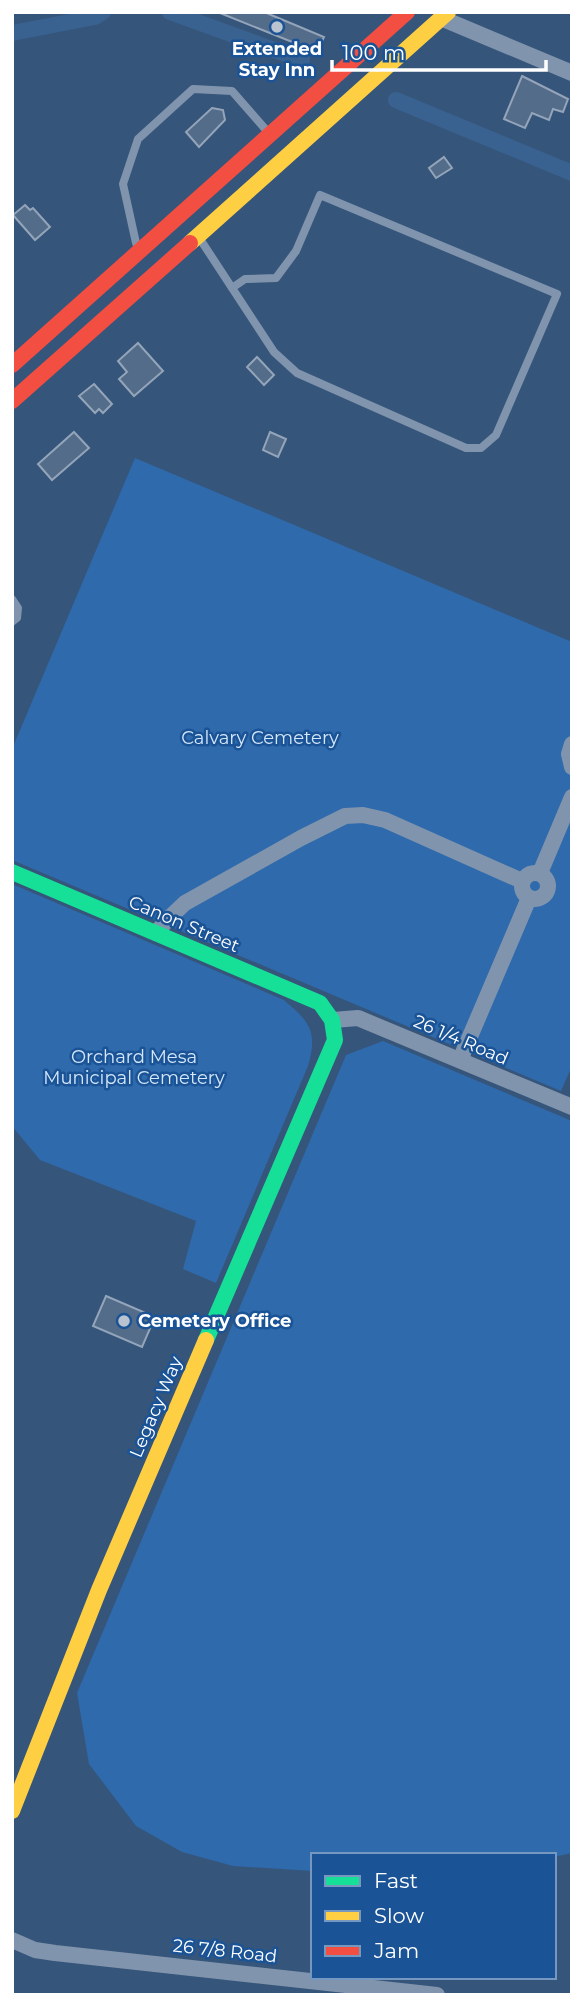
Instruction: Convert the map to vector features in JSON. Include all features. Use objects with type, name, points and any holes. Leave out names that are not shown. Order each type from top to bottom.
[{"type":"main road","points":[[12,365],[205,198],[271,134],[407,12]]},
{"type":"main road","points":[[12,401],[156,274],[199,231],[444,15]]},
{"type":"main road","name":"Canon Street","points":[[12,872],[320,1003],[328,1010],[333,1020]]},
{"type":"main road","name":"Legacy Way","points":[[12,1811],[99,1590],[335,1040],[333,1020]]},
{"type":"street","points":[[444,15],[571,72]]},
{"type":"street","points":[[572,744],[569,754],[572,767]]},
{"type":"street","points":[[540,873],[572,797]]},
{"type":"street","points":[[156,933],[185,903],[345,816],[385,820],[522,881]]},
{"type":"street","points":[[528,898],[521,887],[522,881],[526,875],[540,873]]},
{"type":"street","points":[[528,898],[536,899],[547,891],[548,884],[540,873]]},
{"type":"street","points":[[460,1060],[528,898]]},
{"type":"street","name":"26 1/4 Road","points":[[333,1020],[358,1018],[572,1107]]},
{"type":"street","name":"26 7/8 Road","points":[[12,1940],[35,1950],[55,1953],[437,1995]]},
{"type":"lane","points":[[156,274],[138,254],[123,184],[138,139],[193,89],[232,91],[271,134]]},
{"type":"lane","points":[[199,231],[232,288],[274,352],[297,373],[466,448],[481,448],[496,435],[557,294],[320,195],[296,251],[275,278],[245,279],[232,288]]},
{"type":"lane","points":[[12,599],[18,608],[17,618],[12,622]]},
{"type":"green space","name":"Calvary Cemetery","points":[[135,458],[572,642],[572,1066],[561,1091],[12,860],[12,749]]},
{"type":"green space","name":"Orchard Mesa Municipal Cemetery","points":[[12,884],[284,1000],[310,1028],[312,1044],[308,1066],[216,1283],[183,1269],[196,1221],[40,1160],[12,1126]]},
{"type":"green space","points":[[383,1041],[572,1121],[572,1853],[556,1857],[556,1853],[311,1853],[311,1871],[233,1866],[182,1852],[136,1826],[89,1764],[77,1693],[346,1055]]},
{"type":"building","name":"Extended Stay Inn","points":[[264,12],[324,37],[317,52],[220,13]]},
{"type":"building","points":[[522,76],[568,99],[563,112],[553,109],[549,120],[532,113],[525,128],[504,119]]},
{"type":"building","points":[[212,108],[223,110],[225,120],[199,147],[186,132]]},
{"type":"building","points":[[444,157],[452,168],[436,178],[429,168]]},
{"type":"building","points":[[25,205],[30,210],[33,208],[50,227],[35,240],[13,215]]},
{"type":"building","points":[[138,343],[163,371],[134,396],[119,379],[127,372],[118,361]]},
{"type":"building","points":[[257,357],[274,375],[264,385],[247,367]]},
{"type":"building","points":[[94,384],[112,404],[103,413],[99,409],[95,413],[79,396]]},
{"type":"building","points":[[74,432],[89,448],[52,480],[38,464]]},
{"type":"building","points":[[270,432],[286,439],[278,457],[263,450]]},
{"type":"building","name":"Cemetery Office","points":[[106,1296],[155,1317],[142,1347],[93,1326]]},
{"type":"waterway","points":[[12,33],[95,17],[103,12]]},
{"type":"waterway","points":[[170,12],[302,60]]},
{"type":"waterway","points":[[396,100],[572,173]]},
{"type":"traffic: fast","points":[[12,872],[320,1003],[332,1020],[335,1040],[206,1340]]},
{"type":"traffic: slow","points":[[190,243],[448,12]]},
{"type":"traffic: slow","points":[[12,1811],[99,1590],[206,1340]]},
{"type":"traffic: jam","points":[[12,365],[407,12]]},
{"type":"traffic: jam","points":[[12,401],[190,243]]},
{"type":"place","name":"Extended Stay Inn","points":[[277,27]]},
{"type":"place","name":"Cemetery Office","points":[[124,1321]]}]
